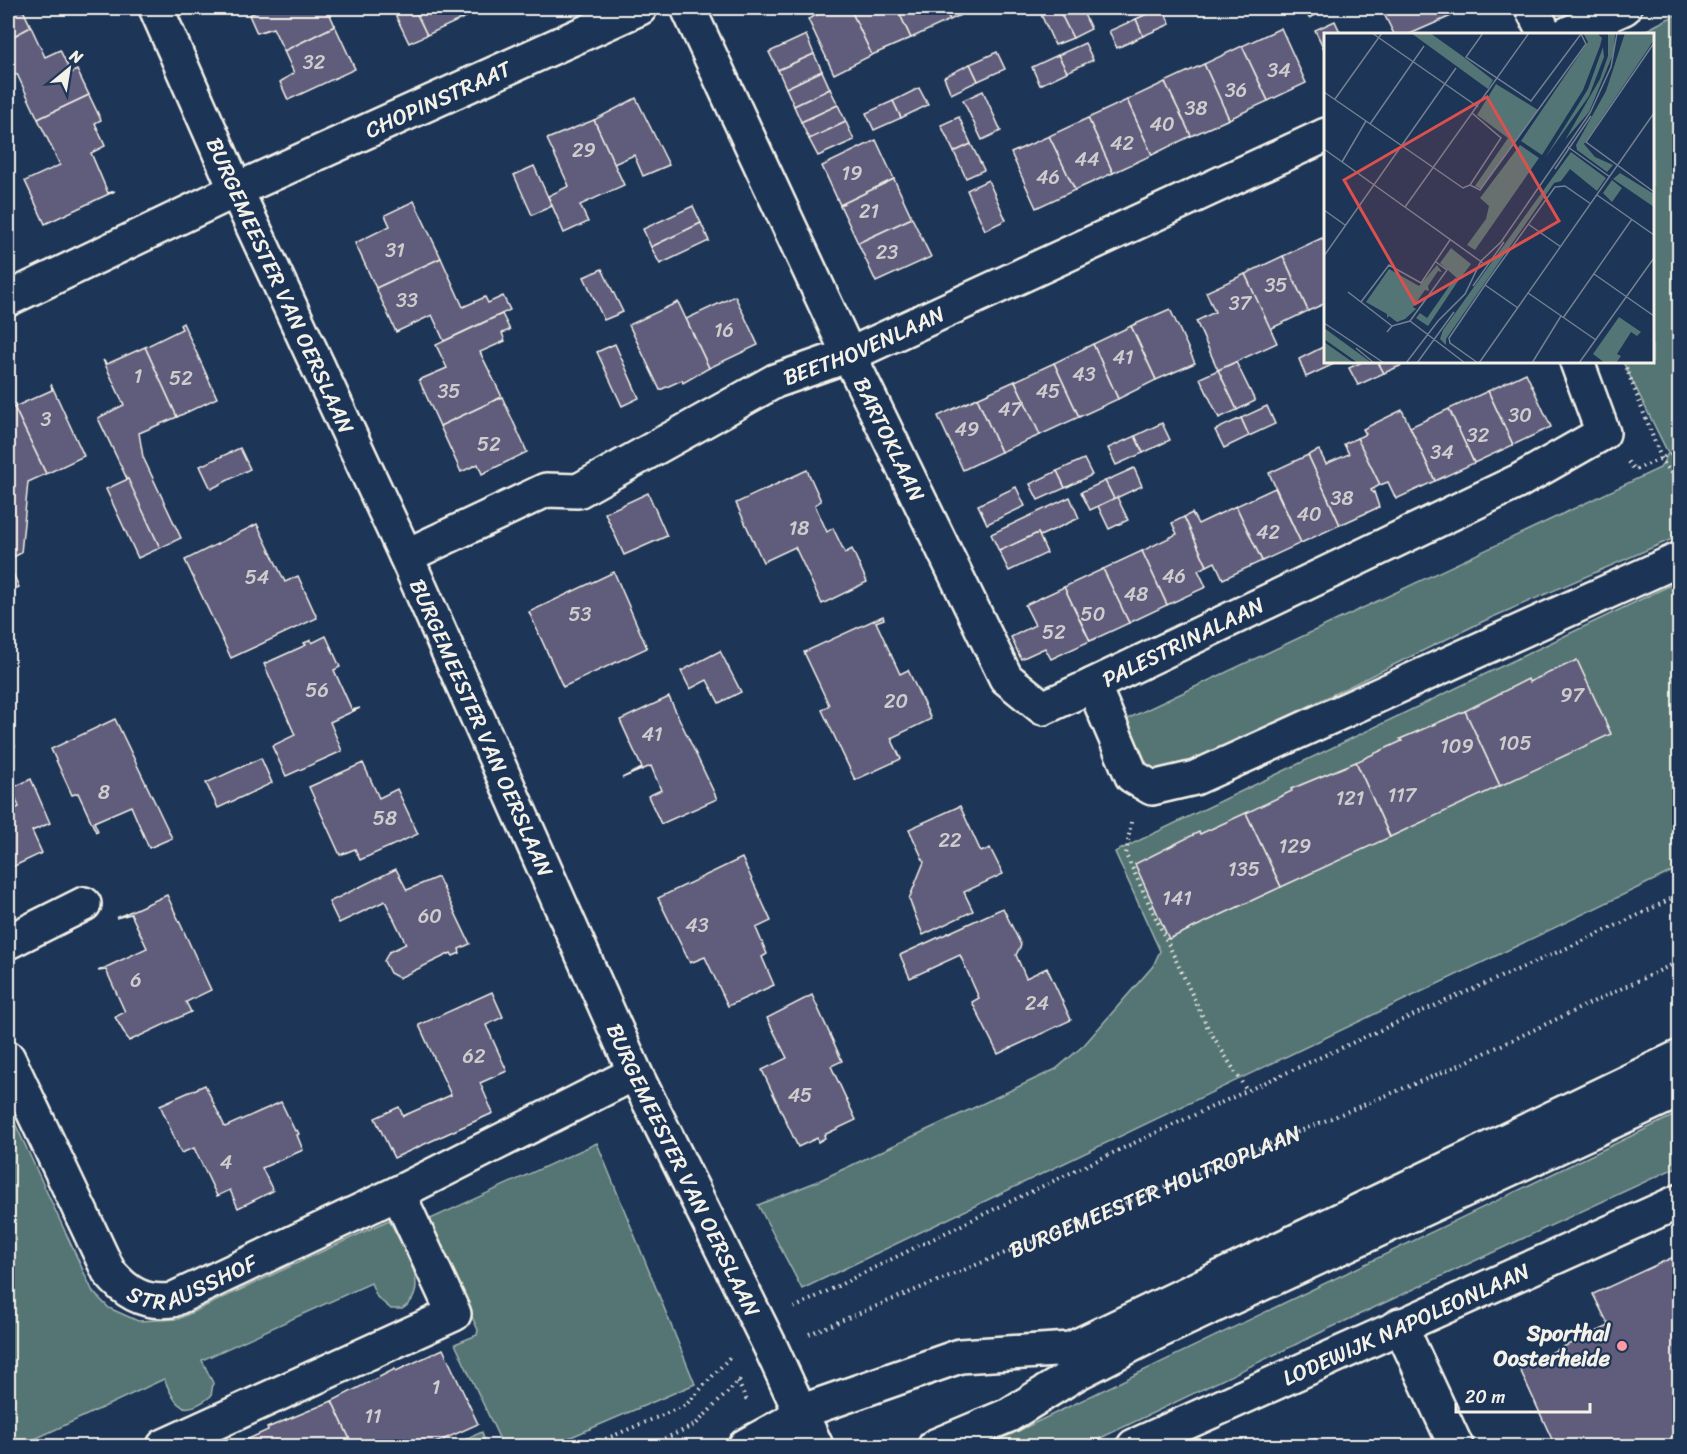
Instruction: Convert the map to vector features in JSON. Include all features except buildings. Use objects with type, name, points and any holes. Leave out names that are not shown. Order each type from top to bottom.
[{"type":"street","name":"BURGEMEESTER VAN OERSLAAN","points":[[156,8],[236,190],[406,556],[635,1073],[816,1446]]},
{"type":"street","name":"CHOPINSTRAAT","points":[[8,299],[236,190],[640,8]]},
{"type":"street","name":"BARTOKLAAN","points":[[688,8],[849,355],[1006,678],[1043,708],[1093,685]]},
{"type":"street","points":[[1532,8],[1544,33]]},
{"type":"street","points":[[1569,33],[1624,8]]},
{"type":"street","name":"BEETHOVENLAAN","points":[[406,556],[546,490],[578,491],[775,381],[849,355],[1324,136]]},
{"type":"street","name":"PALESTRINALAAN","points":[[1138,780],[1132,776],[1093,685],[1517,482],[1603,432],[1577,363]]},
{"type":"street","points":[[1138,780],[1152,788],[1195,778],[1680,559]]},
{"type":"street","points":[[8,942],[84,904]]},
{"type":"street","points":[[746,1446],[800,1412],[960,1356],[1071,1349],[1680,1057]]},
{"type":"street","name":"STRAUSSHOF","points":[[8,1058],[109,1272],[133,1294],[147,1300],[172,1300],[399,1193],[635,1073]]},
{"type":"street","points":[[935,1446],[1009,1415],[1077,1373],[1155,1333],[1680,1090]]},
{"type":"street","points":[[164,1446],[454,1314],[399,1193]]},
{"type":"street","name":"LODEWIJK NAPOLEONLAAN","points":[[1134,1446],[1680,1201]]},
{"type":"street","points":[[1400,1325],[1456,1446]]},
{"type":"path","points":[[1624,363],[1661,458],[1680,488]]},
{"type":"path","points":[[1661,458],[1680,450]]},
{"type":"path","points":[[1138,780],[1126,855],[1208,1028],[1248,1091]]},
{"type":"path","points":[[589,1446],[687,1405],[765,1337],[990,1210],[1629,920],[1680,894]]},
{"type":"path","name":"BURGEMEESTER HOLTROPLAAN","points":[[648,1446],[695,1425],[765,1337],[1455,1067],[1680,961]]},
{"type":"green space","points":[[1679,13],[1679,536],[1486,620],[1163,777],[1147,776],[1125,731],[1129,718],[1660,468],[1668,453],[1623,363],[1654,363],[1654,33],[1641,33]]},
{"type":"green space","points":[[1679,581],[1679,868],[802,1289],[758,1205],[816,1182],[1056,1069],[1084,1045],[1153,966],[1160,951],[1115,852]]},
{"type":"green space","points":[[8,1108],[93,1292],[109,1308],[138,1321],[178,1319],[389,1220],[412,1266],[416,1279],[416,1290],[411,1300],[402,1309],[391,1309],[377,1297],[371,1283],[202,1360],[213,1383],[211,1396],[193,1407],[187,1408],[176,1402],[164,1379],[20,1446],[8,1446]]},
{"type":"green space","points":[[1679,1113],[1679,1166],[1328,1329],[1084,1446],[987,1446]]},
{"type":"green space","points":[[597,1143],[695,1384],[550,1446],[503,1446],[455,1344],[477,1335],[478,1330],[428,1220]]},
{"type":"green space","points":[[482,1432],[486,1446],[451,1446]]},
{"type":"place","name":"Sporthal Oosterheide","points":[[1622,1346]]}]
